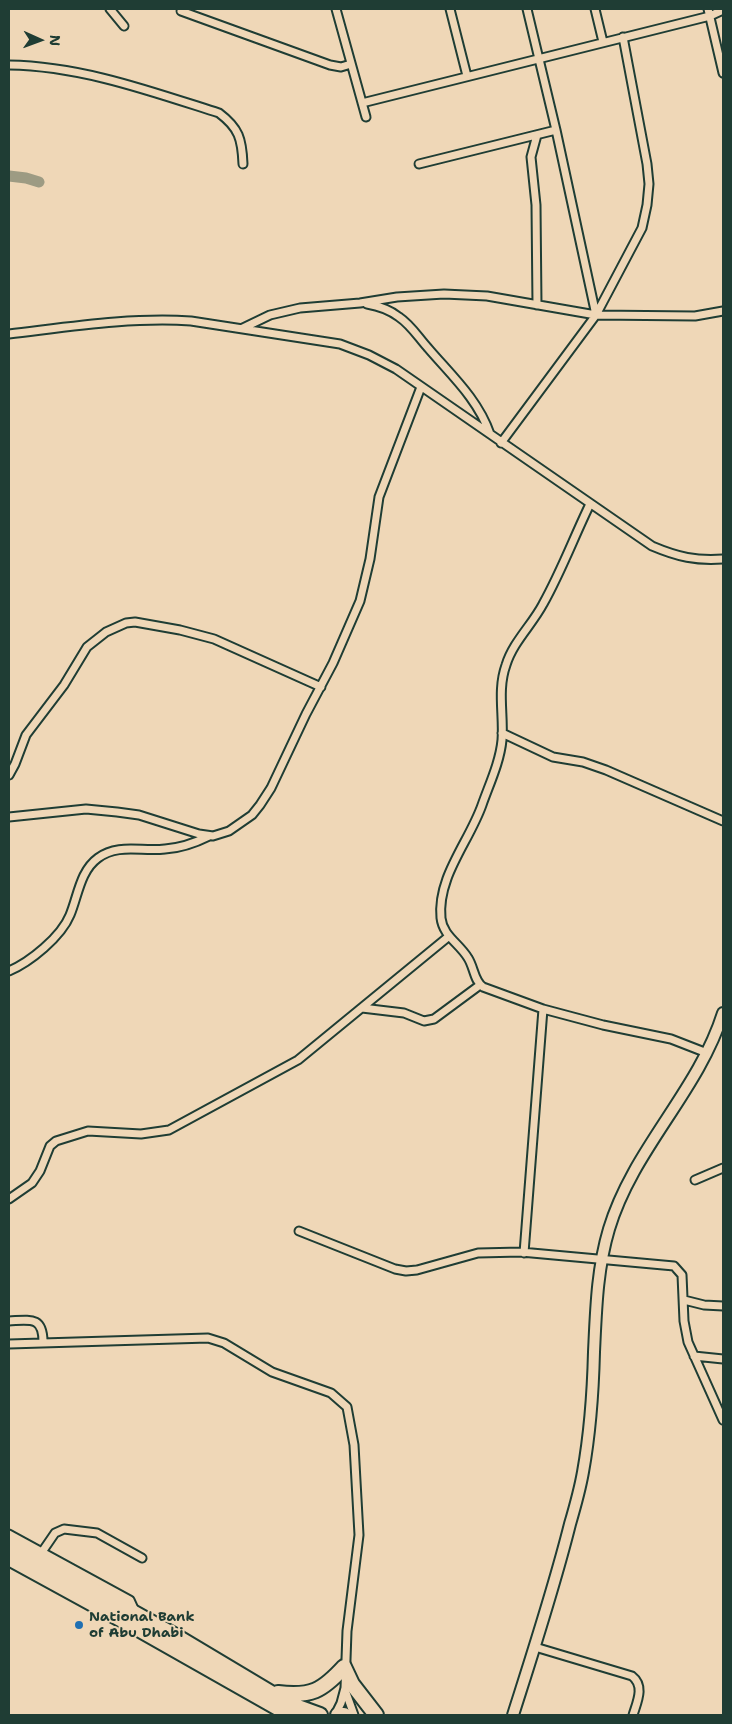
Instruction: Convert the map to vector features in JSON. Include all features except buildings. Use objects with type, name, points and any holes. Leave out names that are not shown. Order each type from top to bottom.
[{"type":"highway","points":[[9,1543],[174,1635],[290,1715]]},
{"type":"highway","points":[[9,1558],[275,1704],[298,1707],[320,1715]]},
{"type":"highway","points":[[275,1704],[294,1695],[317,1691],[331,1681],[344,1667],[352,1684],[376,1715]]},
{"type":"highway","points":[[337,1715],[344,1715]]},
{"type":"street","points":[[110,9],[124,26]]},
{"type":"street","points":[[336,9],[366,117]]},
{"type":"street","points":[[450,9],[467,76]]},
{"type":"street","points":[[527,9],[556,130],[596,315]]},
{"type":"street","points":[[595,9],[603,42]]},
{"type":"street","points":[[362,102],[623,37],[709,12],[723,10]]},
{"type":"street","points":[[181,11],[330,65],[341,67],[351,64]]},
{"type":"street","points":[[709,12],[723,73]]},
{"type":"street","points":[[501,443],[596,315],[642,228],[649,184],[647,164],[623,37]]},
{"type":"street","points":[[9,65],[55,68],[93,75],[219,113],[230,122],[238,133],[242,147],[243,164]]},
{"type":"street","points":[[418,164],[556,130]]},
{"type":"street","points":[[537,135],[531,157],[536,205],[537,306]]},
{"type":"street","points":[[243,328],[285,311],[397,297],[456,293],[487,296],[596,315],[695,316],[723,311]]},
{"type":"street","points":[[360,303],[383,308],[398,316],[409,326],[475,402],[484,418],[490,435]]},
{"type":"street","points":[[9,334],[142,319],[191,320],[340,344],[369,355],[396,369],[652,546],[685,558],[703,560],[723,559]]},
{"type":"street","points":[[9,817],[86,809],[118,812],[139,815],[210,836],[233,830],[247,820],[268,794],[306,714],[341,647],[362,593],[372,548],[379,497],[422,387]]},
{"type":"street","points":[[590,504],[543,605],[514,646],[506,665],[501,698],[502,733],[500,752],[472,831],[454,863],[443,892],[441,918],[448,937],[461,948],[480,985],[544,1010],[671,1039],[708,1053]]},
{"type":"street","points":[[9,775],[26,735],[64,685],[87,647],[106,632],[126,623],[135,622],[180,630],[214,639],[321,687]]},
{"type":"street","points":[[502,733],[552,756],[598,767],[723,822]]},
{"type":"street","points":[[9,971],[23,964],[52,941],[63,929],[71,914],[84,875],[91,864],[100,856],[118,849],[153,850],[175,848],[210,836]]},
{"type":"street","points":[[9,1199],[32,1183],[40,1171],[50,1146],[56,1141],[88,1131],[150,1134],[177,1127],[298,1060],[448,937]]},
{"type":"street","points":[[362,1008],[404,1013],[428,1022],[480,985]]},
{"type":"street","points":[[524,1252],[544,1010]]},
{"type":"street","points":[[513,1715],[562,1556],[583,1473],[590,1420],[597,1291],[601,1259],[609,1227],[622,1195],[642,1156],[708,1053],[723,1013]]},
{"type":"street","points":[[695,1180],[723,1168]]},
{"type":"street","points":[[299,1231],[395,1270],[417,1270],[478,1254],[524,1252],[674,1266],[682,1275],[686,1335],[723,1420]]},
{"type":"street","points":[[684,1300],[704,1305],[723,1306]]},
{"type":"street","points":[[9,1321],[30,1320],[37,1323],[42,1329],[43,1342]]},
{"type":"street","points":[[9,1344],[214,1339],[224,1343],[268,1370],[325,1390],[342,1401],[347,1407],[354,1445],[359,1535],[352,1580],[344,1667],[344,1688],[337,1715]]},
{"type":"street","points":[[694,1356],[723,1359]]},
{"type":"street","points":[[42,1552],[55,1533],[64,1529],[97,1533],[142,1558]]},
{"type":"street","points":[[9,1534],[130,1600],[134,1606],[135,1614]]},
{"type":"street","points":[[535,1647],[632,1676],[638,1682],[639,1687],[633,1715]]},
{"type":"street","points":[[344,1688],[354,1715]]},
{"type":"waterway","points":[[9,176],[39,182]]},
{"type":"place","name":"National Bank of Abu Dhabi","points":[[79,1625]]}]
